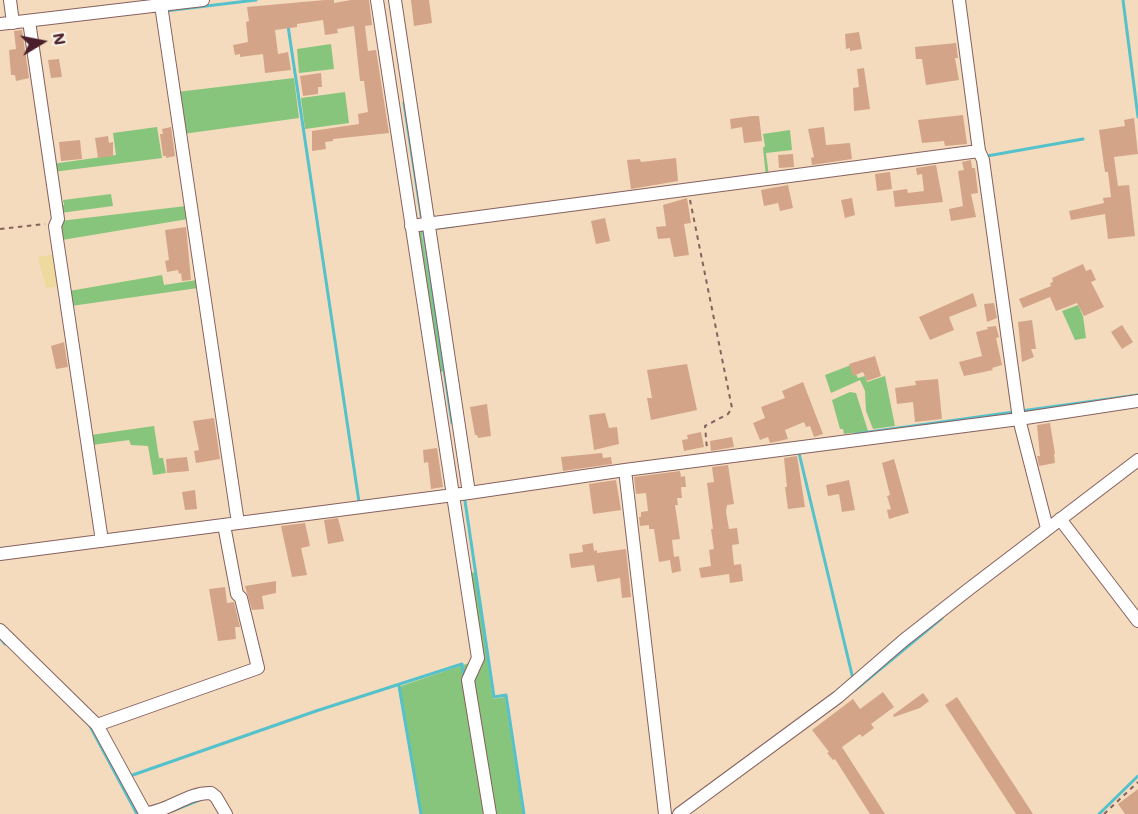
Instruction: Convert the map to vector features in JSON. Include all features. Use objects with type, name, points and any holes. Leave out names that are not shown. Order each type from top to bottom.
[{"type":"street","points":[[10,0],[6,24],[29,24],[161,9],[203,0]]},
{"type":"street","points":[[377,0],[469,489]]},
{"type":"street","points":[[395,0],[453,491],[478,658],[468,680],[490,814]]},
{"type":"street","points":[[959,0],[1018,414],[1047,528]]},
{"type":"street","points":[[161,9],[238,520]]},
{"type":"street","points":[[29,24],[58,219],[56,222],[57,237],[101,538]]},
{"type":"street","points":[[421,226],[979,152]]},
{"type":"street","points":[[0,554],[101,538],[224,525],[238,520],[625,470],[1018,414],[1138,401]]},
{"type":"street","points":[[679,814],[838,697],[904,640],[1047,528],[1062,521],[1138,460]]},
{"type":"street","points":[[625,470],[665,814]]},
{"type":"street","points":[[1062,521],[1138,621]]},
{"type":"street","points":[[97,725],[258,668],[241,598],[237,594],[224,525]]},
{"type":"street","points":[[0,630],[97,725],[140,806],[147,813],[200,794],[211,793],[226,814]]},
{"type":"path","points":[[689,196],[732,408],[728,414],[705,426],[708,452]]},
{"type":"path","points":[[0,229],[56,222]]},
{"type":"path","points":[[1104,814],[1138,782]]},
{"type":"green space","points":[[331,44],[334,69],[299,73],[297,49]]},
{"type":"green space","points":[[294,78],[299,118],[183,134],[177,92]]},
{"type":"green space","points":[[345,92],[349,123],[305,129],[301,98]]},
{"type":"green space","points":[[157,127],[162,158],[53,172],[52,164],[116,155],[113,133]]},
{"type":"green space","points":[[790,130],[792,150],[766,153],[769,177],[766,177],[763,134]]},
{"type":"green space","points":[[111,194],[113,206],[60,213],[59,206],[64,205],[63,200]]},
{"type":"green space","points":[[186,206],[188,219],[62,240],[60,221]]},
{"type":"green space","points":[[421,228],[444,371],[437,373],[417,229]]},
{"type":"green space","points":[[162,275],[164,285],[197,280],[198,288],[71,306],[69,291]]},
{"type":"green space","points":[[1078,305],[1083,316],[1086,338],[1075,340],[1062,311]]},
{"type":"green space","points":[[851,365],[858,378],[865,376],[867,382],[885,376],[895,426],[873,429],[866,411],[865,391],[860,380],[831,393],[825,375]]},
{"type":"green space","points":[[850,392],[856,393],[868,431],[844,434],[843,429],[840,429],[832,400]]},
{"type":"green space","points":[[154,426],[159,458],[163,458],[166,473],[153,475],[148,446],[131,445],[129,440],[92,445],[91,435]]},
{"type":"green space","points":[[475,572],[493,699],[505,697],[523,814],[420,814],[398,687],[481,659],[466,574]]},
{"type":"sand","points":[[56,254],[61,286],[46,288],[38,257]]},
{"type":"building","points":[[334,0],[334,3],[369,0],[372,25],[365,26],[368,51],[376,50],[389,133],[333,139],[333,141],[325,142],[326,149],[312,151],[312,131],[359,124],[358,114],[368,112],[364,81],[360,81],[354,26],[337,29],[338,33],[325,35],[323,20],[275,30],[278,54],[288,52],[291,70],[265,73],[263,54],[240,57],[240,54],[235,55],[233,45],[248,42],[247,7]]},
{"type":"building","points":[[411,0],[429,0],[432,23],[414,26]]},
{"type":"building","points":[[22,30],[29,78],[16,81],[15,75],[11,75],[9,50],[16,49],[14,31]]},
{"type":"building","points":[[859,32],[862,49],[850,51],[850,48],[846,49],[845,34]]},
{"type":"building","points":[[956,43],[958,58],[955,58],[959,80],[926,85],[922,59],[916,59],[915,47]]},
{"type":"building","points":[[59,59],[62,77],[51,78],[48,60]]},
{"type":"building","points":[[864,68],[870,109],[854,111],[853,88],[859,87],[857,69]]},
{"type":"building","points":[[321,73],[322,87],[318,87],[318,94],[303,96],[300,76]]},
{"type":"building","points":[[963,115],[967,144],[945,146],[944,141],[922,143],[918,120]]},
{"type":"building","points":[[759,116],[762,141],[744,143],[742,127],[731,129],[730,119]]},
{"type":"building","points":[[1134,118],[1138,154],[1114,157],[1118,186],[1129,185],[1135,236],[1108,239],[1105,214],[1071,220],[1069,211],[1104,203],[1103,198],[1111,197],[1099,130],[1125,126],[1124,120]]},
{"type":"building","points":[[171,127],[175,156],[166,158],[163,156],[160,134],[163,134],[162,129]]},
{"type":"building","points":[[824,127],[826,145],[850,143],[852,159],[812,165],[811,158],[814,157],[808,129]]},
{"type":"building","points":[[108,136],[109,143],[113,142],[113,156],[98,158],[95,138]]},
{"type":"building","points":[[80,140],[82,159],[61,161],[59,142]]},
{"type":"building","points":[[793,154],[794,167],[779,168],[778,155]]},
{"type":"building","points":[[676,158],[678,181],[631,189],[627,160],[640,159],[641,162]]},
{"type":"building","points":[[971,160],[972,168],[975,168],[978,193],[971,194],[976,217],[951,221],[949,209],[963,206],[958,171],[964,170],[962,162]]},
{"type":"building","points":[[936,165],[943,202],[895,207],[893,191],[907,189],[908,193],[924,191],[922,174],[917,175],[916,168]]},
{"type":"building","points":[[890,172],[892,189],[877,191],[875,174]]},
{"type":"building","points":[[788,185],[793,208],[780,211],[778,203],[764,206],[761,190]]},
{"type":"building","points":[[687,198],[691,223],[684,224],[689,255],[674,257],[670,238],[658,239],[656,227],[666,226],[663,205]]},
{"type":"building","points":[[852,198],[855,215],[845,218],[841,200]]},
{"type":"building","points":[[605,218],[610,241],[596,244],[591,221]]},
{"type":"building","points":[[186,227],[191,280],[182,281],[178,270],[167,272],[165,261],[169,260],[165,230]]},
{"type":"building","points":[[1083,264],[1086,271],[1091,269],[1096,280],[1091,282],[1104,307],[1084,316],[1077,303],[1056,311],[1050,297],[1023,308],[1019,299],[1051,286],[1052,278]]},
{"type":"building","points":[[973,293],[977,306],[949,317],[954,330],[930,340],[919,317]]},
{"type":"building","points":[[994,303],[997,318],[987,322],[984,304]]},
{"type":"building","points":[[1032,320],[1036,349],[1031,349],[1034,357],[1022,362],[1018,322]]},
{"type":"building","points":[[1122,325],[1133,342],[1122,349],[1111,332]]},
{"type":"building","points":[[996,326],[999,337],[996,338],[1002,365],[992,368],[993,370],[964,376],[959,362],[982,356],[976,332]]},
{"type":"building","points":[[64,342],[68,367],[56,369],[51,346]]},
{"type":"building","points":[[875,356],[881,376],[867,381],[863,372],[853,376],[849,364]]},
{"type":"building","points":[[687,364],[697,410],[651,420],[647,398],[652,398],[647,370]]},
{"type":"building","points":[[938,379],[942,419],[915,422],[913,402],[897,404],[895,388],[916,385],[915,381]]},
{"type":"building","points":[[803,382],[823,434],[814,437],[810,426],[806,427],[804,422],[785,430],[788,439],[770,443],[768,437],[760,440],[753,423],[765,418],[761,407],[785,398],[782,391]]},
{"type":"building","points":[[487,404],[491,436],[478,438],[475,435],[470,407]]},
{"type":"building","points":[[605,413],[609,428],[617,427],[619,444],[594,450],[589,415]]},
{"type":"building","points":[[214,418],[220,459],[196,463],[194,451],[199,450],[193,421]]},
{"type":"building","points":[[1050,423],[1055,463],[1039,466],[1037,425]]},
{"type":"building","points":[[701,432],[704,447],[684,451],[682,440],[688,439],[687,435]]},
{"type":"building","points":[[732,437],[734,447],[711,451],[710,441]]},
{"type":"building","points":[[437,448],[443,487],[431,489],[428,462],[424,463],[423,450]]},
{"type":"building","points":[[602,453],[603,458],[611,457],[612,464],[563,471],[561,457]]},
{"type":"building","points":[[797,456],[805,507],[788,509],[784,458]]},
{"type":"building","points":[[187,457],[189,471],[167,473],[166,459]]},
{"type":"building","points":[[894,459],[909,513],[889,519],[887,510],[891,509],[887,496],[890,495],[882,463]]},
{"type":"building","points":[[728,465],[734,504],[727,505],[726,512],[729,529],[737,528],[739,544],[732,545],[734,565],[741,564],[743,581],[730,583],[729,574],[701,578],[699,568],[711,566],[709,550],[714,549],[707,483],[714,482],[712,467]]},
{"type":"building","points":[[680,471],[681,477],[685,476],[686,487],[681,487],[682,498],[677,498],[678,505],[675,505],[680,539],[672,540],[674,557],[679,556],[681,571],[672,573],[670,560],[659,562],[654,529],[649,529],[649,525],[640,526],[641,512],[648,511],[646,493],[636,494],[634,477]]},
{"type":"building","points":[[616,480],[621,510],[593,514],[589,484]]},
{"type":"building","points":[[849,480],[855,510],[842,512],[839,494],[828,496],[826,485]]},
{"type":"building","points":[[195,490],[197,509],[185,510],[182,492]]},
{"type":"building","points":[[338,518],[344,541],[328,544],[324,520]]},
{"type":"building","points":[[305,523],[310,546],[301,548],[307,575],[292,577],[281,526]]},
{"type":"building","points":[[593,543],[594,551],[597,550],[597,553],[626,549],[631,597],[622,598],[620,578],[597,582],[594,565],[571,568],[569,554],[583,552],[582,545]]},
{"type":"building","points":[[276,581],[276,593],[262,596],[264,609],[252,610],[245,586]]},
{"type":"building","points":[[225,587],[227,603],[234,602],[240,627],[235,627],[236,639],[218,641],[209,589]]},
{"type":"building","points":[[883,692],[894,707],[871,724],[874,728],[862,737],[860,734],[842,747],[885,814],[870,814],[835,759],[833,760],[827,753],[829,752],[812,730],[853,699],[860,709]]},
{"type":"building","points":[[923,693],[929,701],[920,708],[894,717],[893,715]]},
{"type":"building","points":[[957,697],[1033,814],[1016,814],[945,705]]},
{"type":"building","points":[[1138,789],[1138,814],[1125,814],[1118,804]]},
{"type":"waterway","points":[[165,11],[256,0]]},
{"type":"waterway","points":[[1123,0],[1138,117]]},
{"type":"waterway","points":[[288,26],[359,502]]},
{"type":"waterway","points":[[404,103],[422,221]]},
{"type":"waterway","points":[[987,156],[1083,139]]},
{"type":"waterway","points":[[438,228],[454,226]]},
{"type":"waterway","points":[[423,228],[452,423]]},
{"type":"waterway","points":[[1021,411],[1138,395]]},
{"type":"waterway","points":[[855,434],[1014,412]]},
{"type":"waterway","points":[[799,453],[853,679]]},
{"type":"waterway","points":[[465,501],[494,697],[506,695],[524,814]]},
{"type":"waterway","points":[[855,690],[942,618]]},
{"type":"waterway","points":[[0,638],[5,644]]},
{"type":"waterway","points":[[127,777],[316,711],[462,664],[464,676]]},
{"type":"waterway","points":[[399,686],[421,814]]},
{"type":"waterway","points":[[90,726],[137,814]]},
{"type":"waterway","points":[[1099,814],[1138,776]]},
{"type":"waterway","points":[[172,811],[202,799]]}]
